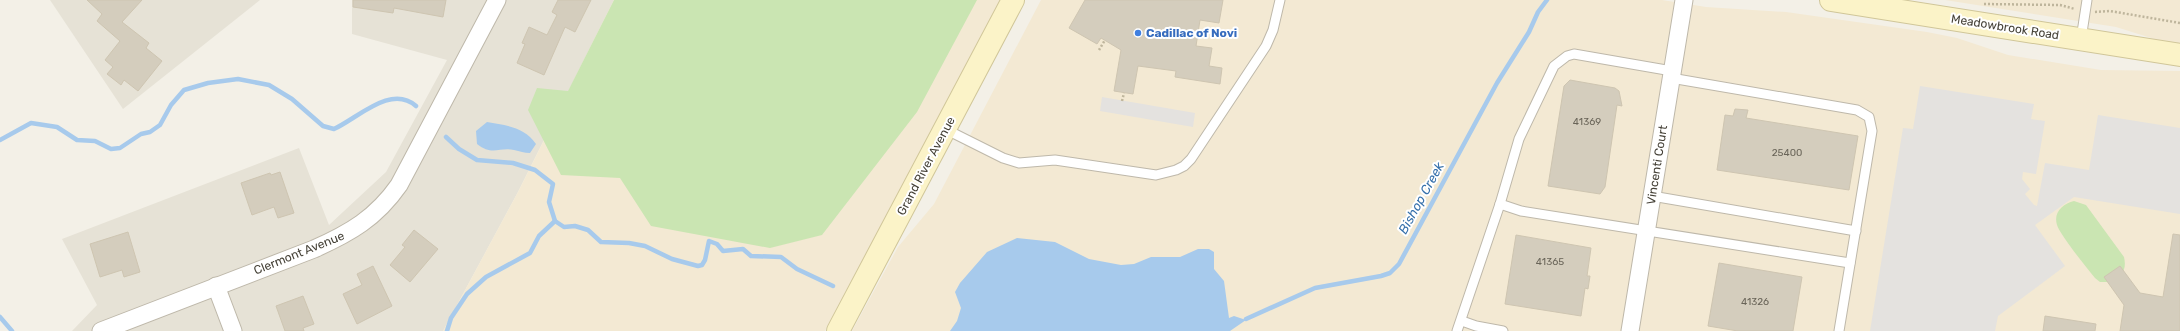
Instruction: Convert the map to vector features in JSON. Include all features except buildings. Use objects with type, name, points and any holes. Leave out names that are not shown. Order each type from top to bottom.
[{"type":"main road","name":"Grand River Avenue","points":[[838,331],[1013,0]]},
{"type":"main road","name":"Meadowbrook Road","points":[[1831,0],[1861,2],[2180,55]]},
{"type":"street","name":"Clermont Avenue","points":[[101,331],[314,249],[343,236],[362,224],[383,206],[406,173],[497,0]]},
{"type":"street","name":"Vincenti Court","points":[[1630,331],[1684,0]]},
{"type":"street","points":[[216,286],[233,331]]},
{"type":"lane","points":[[945,129],[1003,158],[1019,163],[1055,160],[1156,175],[1176,170],[1184,166],[1191,159],[1266,46],[1273,30],[1280,0]]},
{"type":"lane","points":[[2081,39],[2087,0]]},
{"type":"lane","points":[[1458,331],[1500,204],[1519,139],[1549,74],[1561,60],[1574,54],[1863,112],[1869,117],[1872,131],[1839,331]]},
{"type":"lane","points":[[1652,196],[1856,231]]},
{"type":"lane","points":[[1500,204],[1521,211],[1850,263]]},
{"type":"lane","points":[[1462,321],[1476,326],[1503,331]]},
{"type":"path","points":[[1976,4],[2060,5],[2068,8]]},
{"type":"path","points":[[2098,12],[2110,11],[2180,23]]},
{"type":"path","points":[[1099,50],[1105,40]]},
{"type":"path","points":[[1122,101],[1124,93]]},
{"type":"shaded area","points":[[50,0],[260,0],[123,109]]},
{"type":"shaded area","points":[[352,0],[614,0],[518,192],[443,331],[72,331],[97,305],[62,239],[299,148],[329,225],[386,172],[447,60],[352,34]]},
{"type":"shaded area","points":[[614,0],[1001,0],[825,331],[443,331],[518,192]]},
{"type":"shaded area","points":[[1041,0],[1662,0],[1706,7],[1786,12],[1927,32],[1957,38],[2008,55],[2101,70],[2180,71],[2180,331],[852,331],[898,247],[934,204]]},
{"type":"shaded area","points":[[1945,0],[2180,0],[2180,47],[2116,27]]},
{"type":"shaded area","points":[[1920,86],[2034,104],[2031,119],[2045,121],[2036,174],[2023,172],[2022,179],[2030,189],[2025,194],[2034,205],[2037,206],[2045,163],[2089,170],[2098,115],[2180,128],[2180,214],[2074,197],[2035,225],[2065,266],[1998,316],[1995,331],[1870,331],[1903,128],[1913,129]]},
{"type":"shaded area","points":[[1102,97],[1195,113],[1193,127],[1100,111]]},
{"type":"green space","points":[[614,0],[977,0],[917,112],[822,235],[770,248],[651,226],[620,178],[561,175],[528,110],[537,88],[568,91]]},
{"type":"green space","points":[[2074,201],[2086,205],[2124,257],[2125,265],[2123,272],[2112,282],[2100,282],[2095,278],[2059,230],[2056,220],[2058,212],[2063,206]]},
{"type":"water","points":[[487,122],[520,130],[531,138],[536,144],[530,153],[509,149],[487,150],[482,148],[477,144],[476,131]]},
{"type":"water","points":[[1017,238],[1055,242],[1089,259],[1121,265],[1134,264],[1151,257],[1180,257],[1198,249],[1209,249],[1214,252],[1214,269],[1224,281],[1229,318],[1234,316],[1246,320],[1230,331],[950,331],[957,321],[961,308],[955,292],[960,283],[987,252]]},
{"type":"waterway","name":"Bishop Creek","points":[[1246,319],[1315,288],[1381,276],[1390,273],[1399,264],[1497,83],[1529,32],[1538,12],[1547,0]]},
{"type":"waterway","name":"Bishop Creek","points":[[0,140],[31,123],[57,127],[77,140],[95,141],[111,149],[120,148],[141,134],[150,132],[160,125],[171,105],[184,90],[208,83],[238,79],[269,85],[292,99],[323,126],[334,129],[364,111],[385,101],[396,99],[406,100],[416,106]]},
{"type":"waterway","name":"Bishop Creek","points":[[446,137],[459,149],[477,160],[513,163],[535,170],[553,184],[549,202],[555,221],[564,227],[575,226],[588,230],[601,242],[629,243],[645,246],[672,259],[698,266],[702,265],[705,260],[709,241],[717,244],[723,251],[743,249],[751,256],[781,257],[797,269],[833,286]]},
{"type":"waterway","points":[[447,331],[451,318],[467,294],[486,277],[530,253],[539,236],[555,221]]},
{"type":"waterway","name":"Bishop Creek","points":[[0,317],[12,331]]},
{"type":"place","name":"Cadillac of Novi","points":[[1138,33]]}]
